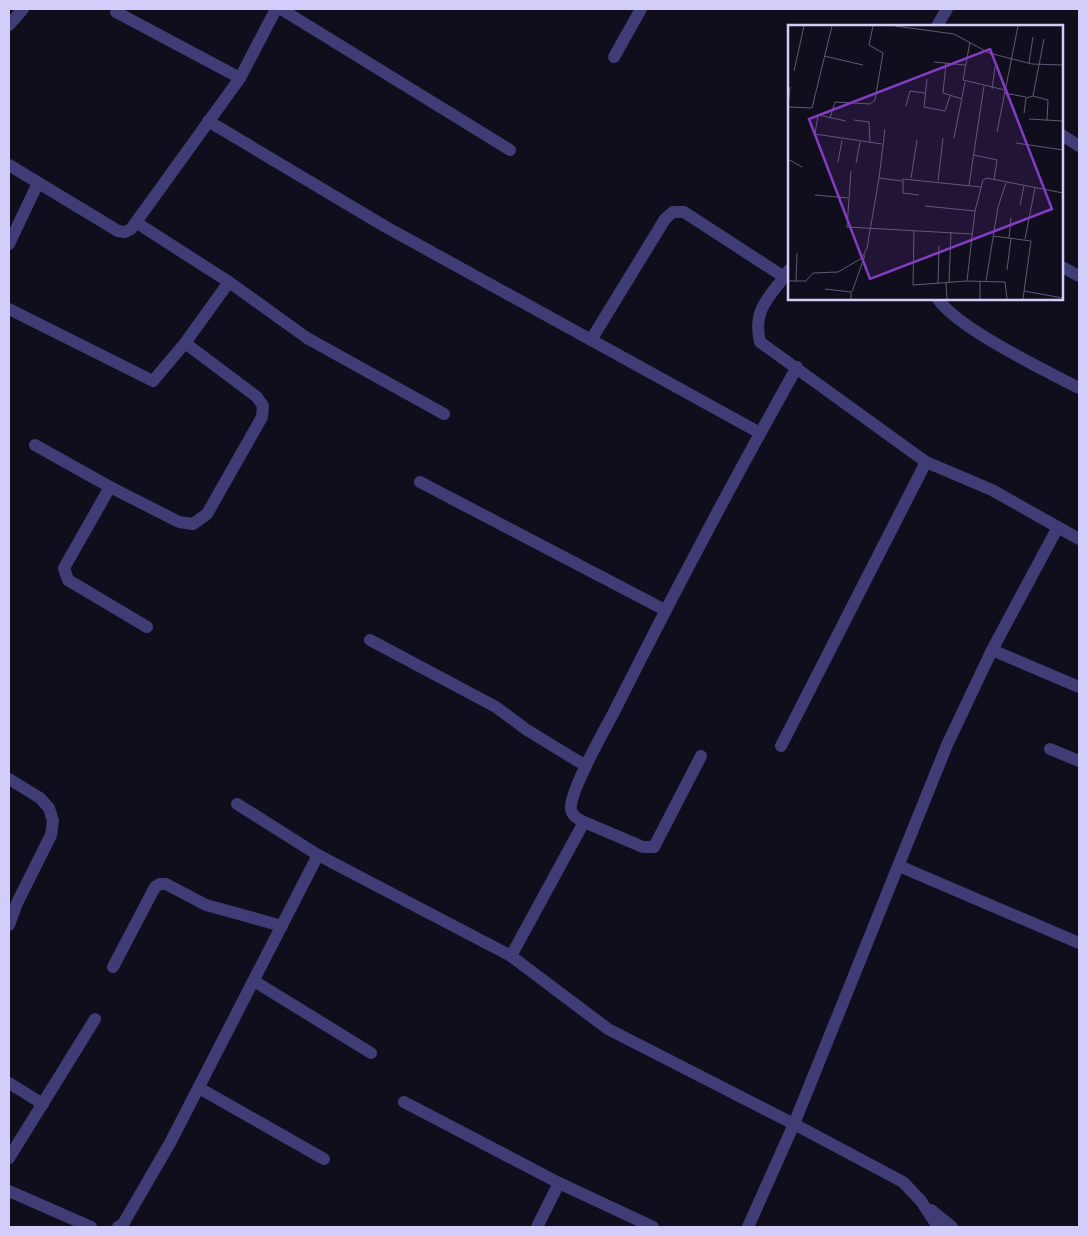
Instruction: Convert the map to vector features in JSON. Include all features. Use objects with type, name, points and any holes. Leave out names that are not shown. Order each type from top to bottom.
[{"type":"street","points":[[9,25],[23,9]]},
{"type":"street","points":[[9,165],[118,231],[125,232],[137,223],[240,78],[276,9]]},
{"type":"street","points":[[281,9],[298,13],[510,150]]},
{"type":"street","points":[[614,57],[641,9]]},
{"type":"street","points":[[938,25],[947,9]]},
{"type":"street","points":[[116,12],[240,78]]},
{"type":"street","points":[[208,121],[386,227],[760,433]]},
{"type":"street","points":[[1063,136],[1079,146]]},
{"type":"street","points":[[9,244],[38,183]]},
{"type":"street","points":[[591,340],[665,219],[673,212],[684,212],[787,274],[759,310],[757,329],[760,342],[926,462],[992,490],[1079,540]]},
{"type":"street","points":[[137,223],[229,282],[307,338],[444,414]]},
{"type":"street","points":[[1063,268],[1079,276]]},
{"type":"street","points":[[9,309],[153,381],[185,342],[229,282]]},
{"type":"street","points":[[939,300],[961,320],[1022,358],[1079,388]]},
{"type":"street","points":[[35,445],[110,487],[179,522],[193,524],[207,514],[262,417],[262,406],[257,397],[185,342]]},
{"type":"street","points":[[701,756],[654,847],[643,847],[584,822],[575,817],[571,809],[572,800],[586,766],[665,610],[797,367]]},
{"type":"street","points":[[781,746],[926,462]]},
{"type":"street","points":[[420,482],[665,610]]},
{"type":"street","points":[[110,487],[64,568],[68,580],[147,628]]},
{"type":"street","points":[[748,1227],[794,1124],[947,745],[992,650],[1058,528]]},
{"type":"street","points":[[370,640],[496,706],[527,730],[586,766]]},
{"type":"street","points":[[992,650],[1079,687]]},
{"type":"street","points":[[1050,749],[1079,761]]},
{"type":"street","points":[[9,780],[40,798],[49,808],[53,821],[51,835],[17,903],[9,925]]},
{"type":"street","points":[[236,804],[318,855],[511,956],[608,1029],[794,1124],[902,1182],[920,1202],[938,1227]]},
{"type":"street","points":[[511,956],[584,822]]},
{"type":"street","points":[[118,1227],[123,1224],[170,1143],[318,855]]},
{"type":"street","points":[[899,866],[1079,943]]},
{"type":"street","points":[[113,967],[155,887],[160,884],[166,884],[206,905],[282,926]]},
{"type":"street","points":[[254,981],[371,1053]]},
{"type":"street","points":[[9,1158],[95,1019]]},
{"type":"street","points":[[9,1083],[44,1104]]},
{"type":"street","points":[[199,1088],[324,1158]]},
{"type":"street","points":[[404,1102],[559,1183],[653,1227]]},
{"type":"street","points":[[537,1227],[559,1183]]},
{"type":"street","points":[[9,1190],[91,1227]]},
{"type":"street","points":[[920,1202],[952,1227]]}]
